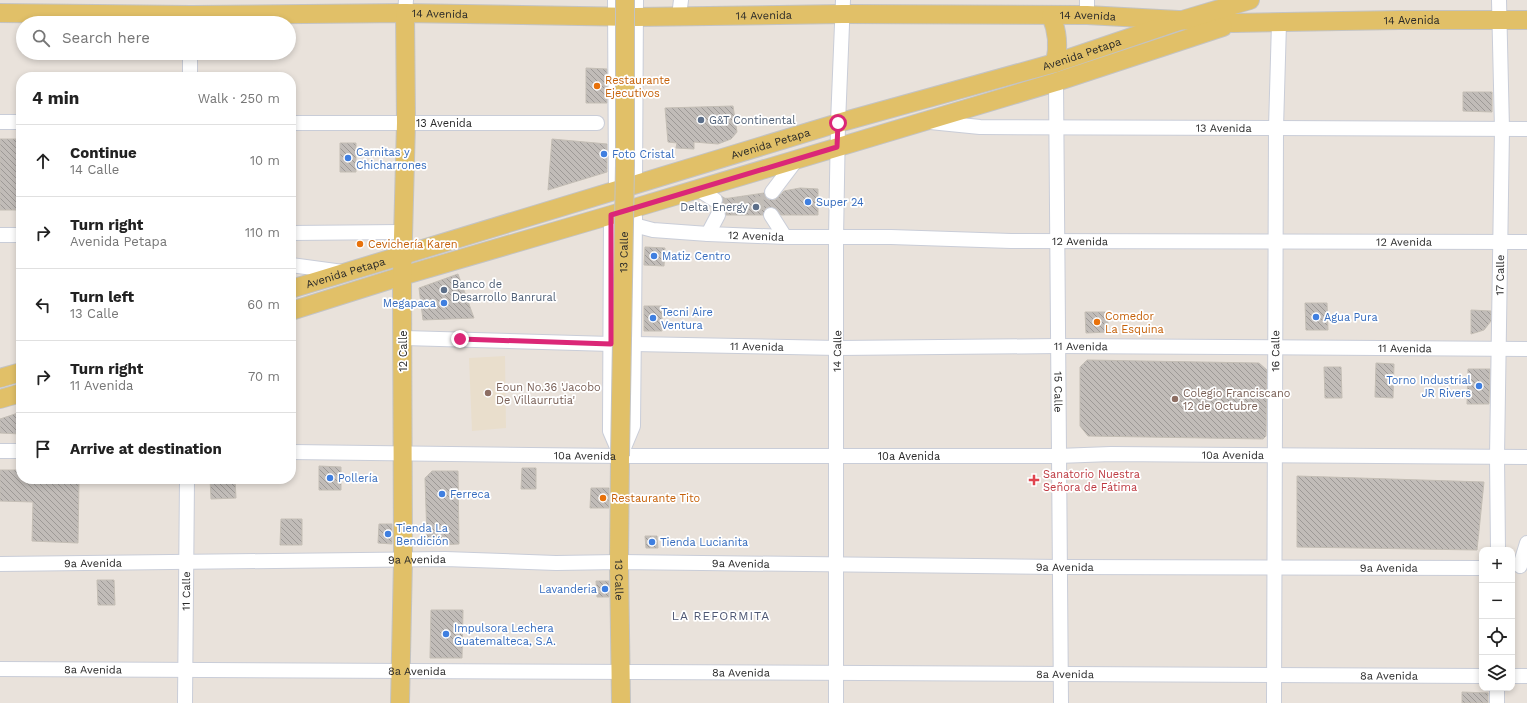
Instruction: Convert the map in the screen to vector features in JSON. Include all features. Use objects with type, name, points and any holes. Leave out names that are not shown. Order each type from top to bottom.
[{"type":"main road","name":"13 Calle","points":[[621,703],[619,562],[625,165],[625,0]]},
{"type":"main road","name":"Avenida Petapa","points":[[296,287],[838,123],[1055,63],[1179,21],[1226,3],[1250,0]]},
{"type":"main road","name":"14 Avenida","points":[[240,16],[405,6],[615,8],[843,7],[1051,16],[1087,8],[1179,21],[1233,23],[1399,20],[1527,20]]},
{"type":"main road","name":"12 Calle","points":[[400,703],[404,452],[402,232],[406,123],[405,6]]},
{"type":"main road","name":"14 Avenida","points":[[0,13],[96,16]]},
{"type":"main road","points":[[1051,16],[1056,27],[1058,39],[1055,63]]},
{"type":"main road","name":"Avenida Petapa","points":[[296,309],[696,188],[1056,82],[1233,23]]},
{"type":"main road","points":[[0,378],[16,373]]},
{"type":"main road","points":[[0,399],[16,394]]},
{"type":"street","name":"17 Calle","points":[[1498,547],[1497,457],[1500,349],[1502,129],[1498,20],[1499,0]]},
{"type":"street","name":"14 Calle","points":[[836,703],[835,456],[838,348],[836,238],[837,147],[843,7]]},
{"type":"street","points":[[615,8],[616,190]]},
{"type":"street","points":[[635,184],[636,8]]},
{"type":"street","name":"16 Calle","points":[[1274,703],[1275,241],[1279,23]]},
{"type":"street","points":[[190,60],[190,72]]},
{"type":"street","name":"15 Calle","points":[[1056,82],[1061,703]]},
{"type":"street","name":"13 Avenida","points":[[922,121],[980,127],[1527,129]]},
{"type":"street","points":[[0,122],[16,122]]},
{"type":"street","name":"13 Avenida","points":[[296,123],[596,123]]},
{"type":"street","points":[[772,192],[797,159]]},
{"type":"street","points":[[696,188],[716,200]]},
{"type":"street","name":"13 Calle","points":[[620,456],[633,426],[635,207]]},
{"type":"street","name":"13 Calle","points":[[611,215],[610,431],[620,456]]},
{"type":"street","points":[[708,234],[718,215]]},
{"type":"street","points":[[771,215],[785,237]]},
{"type":"street","name":"12 Avenida","points":[[634,225],[653,230],[708,234],[836,238],[891,237],[1057,241],[1527,242]]},
{"type":"street","points":[[296,233],[402,232]]},
{"type":"street","points":[[0,235],[16,235]]},
{"type":"street","points":[[296,266],[343,272]]},
{"type":"street","points":[[404,338],[611,344]]},
{"type":"street","name":"11 Avenida","points":[[634,344],[838,348],[1058,346],[1527,350]]},
{"type":"street","points":[[0,451],[16,451]]},
{"type":"street","name":"10a Avenida","points":[[296,452],[404,452],[620,456],[1058,456],[1111,454],[1527,457]]},
{"type":"street","name":"11 Calle","points":[[185,703],[187,484]]},
{"type":"street","points":[[1520,567],[1527,543]]},
{"type":"street","name":"9a Avenida","points":[[0,564],[445,559],[556,564],[619,562],[1060,567],[1479,568]]},
{"type":"street","name":"8a Avenida","points":[[0,668],[1479,676]]},
{"type":"street","points":[[1515,676],[1527,676]]},
{"type":"street","points":[[1497,691],[1497,703]]},
{"type":"shaded area","name":"Eoun No.36 'Jacobo De Villaurrutia'","points":[[505,356],[506,428],[472,431],[469,358]]},
{"type":"building","name":"Restaurante Ejecutivos","points":[[586,68],[607,69],[607,103],[586,103]]},
{"type":"building","points":[[1463,92],[1492,92],[1492,112],[1463,111]]},
{"type":"building","name":"G&T Continental","points":[[733,106],[737,132],[731,139],[718,144],[694,142],[694,149],[676,148],[677,143],[668,142],[665,108]]},
{"type":"building","points":[[0,139],[16,139],[16,210],[0,210]]},
{"type":"building","points":[[552,139],[607,144],[607,172],[548,190]]},
{"type":"building","name":"Carnitas y Chicharrones","points":[[340,143],[356,143],[356,172],[340,172]]},
{"type":"building","name":"Delta Energy","points":[[800,188],[818,189],[818,215],[781,215],[775,208],[771,207],[766,208],[763,215],[726,215],[725,210],[720,207],[723,199],[764,193],[767,199],[775,200],[784,191]]},
{"type":"building","name":"Matiz Centro","points":[[645,247],[665,248],[664,266],[644,265]]},
{"type":"building","name":"Megapaca","points":[[458,274],[474,318],[423,320],[419,288]]},
{"type":"building","name":"Agua Pura","points":[[1305,303],[1327,303],[1328,330],[1306,330]]},
{"type":"building","name":"Tecni Aire Ventura","points":[[644,306],[662,306],[662,331],[644,331]]},
{"type":"building","points":[[1471,310],[1491,311],[1491,321],[1484,330],[1471,334]]},
{"type":"building","name":"Comedor La Esquina","points":[[1085,312],[1108,312],[1108,332],[1086,333]]},
{"type":"building","name":"Colegio Franciscano 12 de Octubre","points":[[1087,360],[1259,363],[1267,370],[1266,436],[1263,439],[1088,436],[1080,426],[1080,367]]},
{"type":"building","points":[[1376,363],[1394,364],[1393,398],[1375,397]]},
{"type":"building","points":[[1324,367],[1341,367],[1342,398],[1325,398]]},
{"type":"building","name":"Torno Industrial JR Rivers","points":[[1468,369],[1490,369],[1489,404],[1467,404]]},
{"type":"building","points":[[16,414],[16,434],[0,433],[0,419]]},
{"type":"building","name":"Pollería","points":[[319,466],[341,467],[341,490],[319,490]]},
{"type":"building","points":[[522,468],[536,468],[536,489],[521,489]]},
{"type":"building","points":[[0,470],[16,470],[16,484],[79,484],[78,543],[32,541],[33,502],[0,501]]},
{"type":"building","points":[[432,471],[458,471],[459,544],[437,545],[427,538],[425,478]]},
{"type":"building","points":[[1297,476],[1484,482],[1477,550],[1297,547]]},
{"type":"building","points":[[210,484],[235,484],[236,498],[211,499]]},
{"type":"building","name":"Restaurante Tito","points":[[591,488],[609,488],[609,508],[590,508]]},
{"type":"building","points":[[281,519],[302,519],[302,545],[280,545]]},
{"type":"building","name":"Tienda La Bendición","points":[[379,524],[392,524],[392,544],[378,543]]},
{"type":"building","name":"Tienda Lucianita","points":[[645,536],[657,536],[658,548],[646,548]]},
{"type":"building","points":[[97,580],[114,580],[115,605],[98,605]]},
{"type":"building","name":"Lavanderia","points":[[596,581],[609,581],[609,597],[597,597]]},
{"type":"building","name":"Impulsora Lechera Guatemalteca, S.A.","points":[[431,610],[463,610],[462,658],[430,658]]},
{"type":"building","points":[[1462,692],[1488,693],[1488,703],[1462,703]]},
{"type":"tunnel","points":[[715,200],[723,205],[764,203]]},
{"type":"place","name":"Restaurante Ejecutivos","points":[[597,86]]},
{"type":"place","name":"G&T Continental","points":[[701,120]]},
{"type":"place","name":"Foto Cristal","points":[[604,154]]},
{"type":"place","name":"Carnitas y Chicharrones","points":[[348,158]]},
{"type":"place","name":"Super 24","points":[[808,202]]},
{"type":"place","name":"Delta Energy","points":[[756,207]]},
{"type":"place","name":"Cevichería Karen","points":[[360,244]]},
{"type":"place","name":"Matiz Centro","points":[[654,256]]},
{"type":"place","name":"Banco de Desarrollo Banrural","points":[[444,290]]},
{"type":"place","name":"Megapaca","points":[[444,303]]},
{"type":"place","name":"Agua Pura","points":[[1316,317]]},
{"type":"place","name":"Tecni Aire Ventura","points":[[653,318]]},
{"type":"place","name":"Comedor La Esquina","points":[[1097,322]]},
{"type":"place","name":"Torno Industrial JR Rivers","points":[[1479,386]]},
{"type":"place","name":"Eoun No.36 'Jacobo De Villaurrutia'","points":[[488,393]]},
{"type":"place","name":"Colegio Franciscano 12 de Octubre","points":[[1175,399]]},
{"type":"place","name":"Pollería","points":[[330,478]]},
{"type":"place","name":"Sanatorio Nuestra Señora de Fátima","points":[[1034,480]]},
{"type":"place","name":"Ferreca","points":[[442,494]]},
{"type":"place","name":"Restaurante Tito","points":[[603,498]]},
{"type":"place","name":"Tienda La Bendición","points":[[388,534]]},
{"type":"place","name":"Tienda Lucianita","points":[[652,542]]},
{"type":"place","name":"Lavanderia","points":[[605,589]]},
{"type":"place","name":"Impulsora Lechera Guatemalteca, S.A.","points":[[446,634]]},
{"type":"district","name":"LA REFORMITA","points":[[721,616]]},
{"type":"route","points":[[460,339],[611,344],[611,215],[696,188],[837,147],[838,123]]}]
